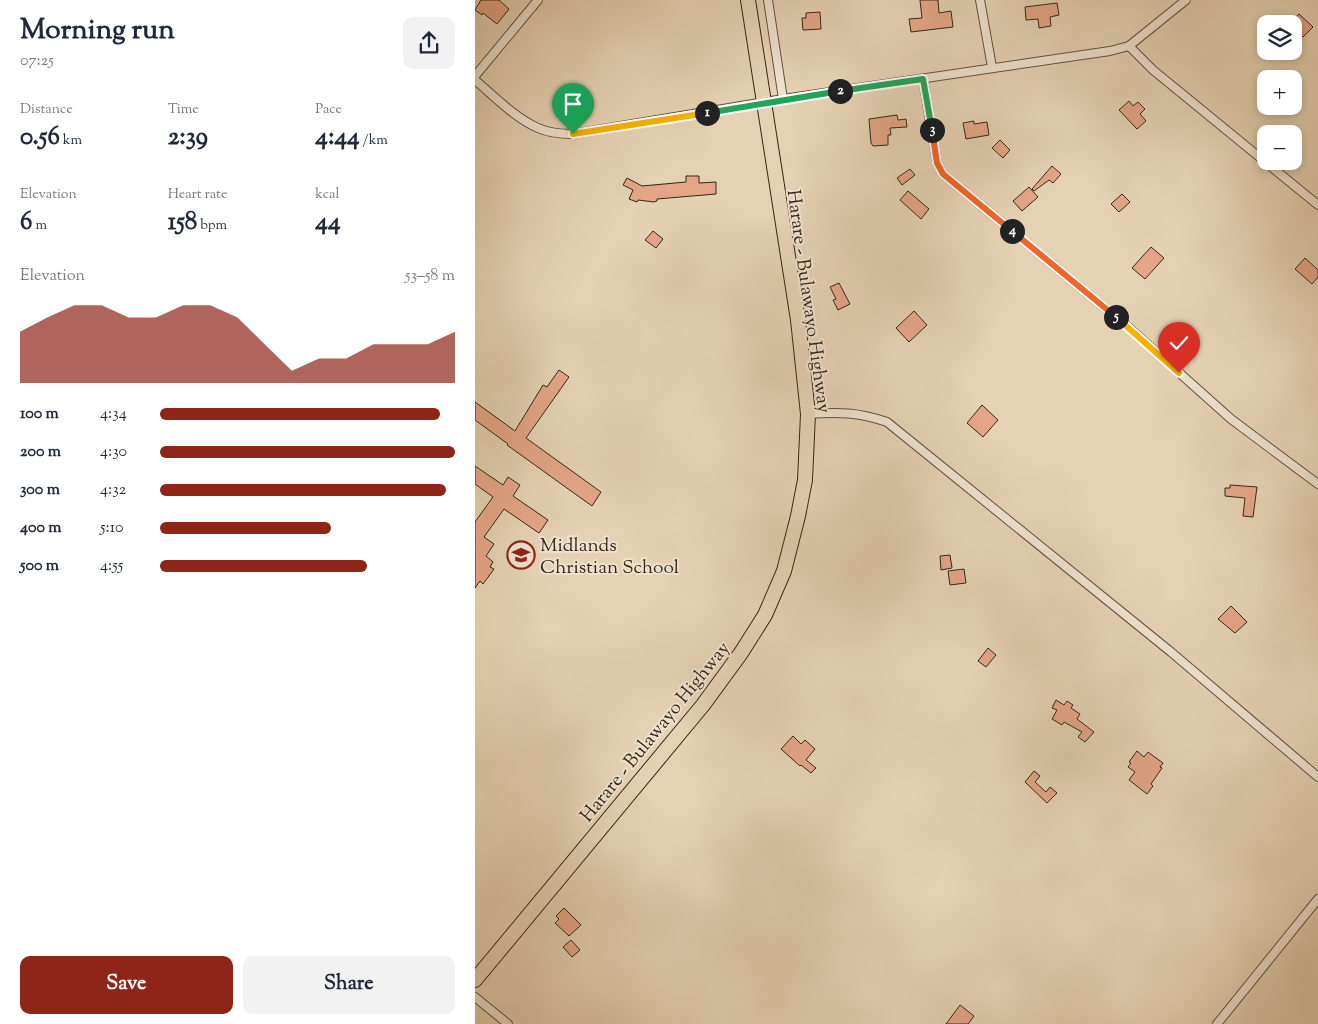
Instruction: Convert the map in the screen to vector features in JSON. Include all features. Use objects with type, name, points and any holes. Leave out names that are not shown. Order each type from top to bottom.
[{"type":"highway","name":"Harare - Bulawayo Highway","points":[[475,980],[703,705],[741,653],[765,615],[784,572],[805,480],[808,414],[798,320],[762,103],[748,0]]},
{"type":"street","points":[[475,76],[538,0]]},
{"type":"street","points":[[767,0],[783,99]]},
{"type":"street","points":[[980,0],[992,67]]},
{"type":"street","points":[[475,80],[526,122],[538,129],[553,133],[573,134],[783,99],[1110,51],[1129,46],[1186,0]]},
{"type":"street","points":[[1129,46],[1153,70],[1318,205]]},
{"type":"street","points":[[923,79],[937,163],[943,174],[1128,327],[1231,419],[1318,484]]},
{"type":"street","points":[[808,414],[842,411],[866,415],[887,422],[1171,652],[1318,777]]},
{"type":"street","points":[[1217,1024],[1318,899]]},
{"type":"street","points":[[475,997],[508,1024]]},
{"type":"building","points":[[481,0],[499,0],[509,9],[497,24],[483,13],[482,15],[475,10]]},
{"type":"building","points":[[920,0],[938,0],[939,13],[951,11],[953,27],[911,32],[909,19],[922,18]]},
{"type":"building","points":[[1057,3],[1059,15],[1050,17],[1051,26],[1039,28],[1038,19],[1026,20],[1025,7]]},
{"type":"building","points":[[820,12],[821,29],[803,30],[802,18],[806,18],[806,13]]},
{"type":"building","points":[[1302,17],[1313,27],[1302,36]]},
{"type":"building","points":[[1129,101],[1133,106],[1138,102],[1145,109],[1140,114],[1146,121],[1137,129],[1119,110]]},
{"type":"building","points":[[897,115],[898,120],[906,119],[907,127],[890,128],[891,135],[888,135],[888,145],[873,146],[871,143],[869,119]]},
{"type":"building","points":[[974,121],[974,124],[987,122],[989,135],[966,139],[963,123]]},
{"type":"building","points":[[1000,140],[1010,150],[1003,158],[992,148]]},
{"type":"building","points":[[1052,166],[1061,174],[1053,183],[1049,180],[1034,191],[1032,189]]},
{"type":"building","points":[[910,169],[915,175],[902,185],[897,178]]},
{"type":"building","points":[[686,176],[699,176],[699,183],[716,182],[716,194],[657,199],[654,202],[638,200],[637,202],[629,199],[633,190],[623,185],[627,178],[642,186],[686,182]]},
{"type":"building","points":[[1029,187],[1038,197],[1022,211],[1013,201]]},
{"type":"building","points":[[908,191],[929,209],[921,219],[900,200]]},
{"type":"building","points":[[1122,194],[1130,202],[1119,212],[1111,204]]},
{"type":"building","points":[[653,231],[663,239],[656,248],[645,240]]},
{"type":"building","points":[[1151,247],[1164,258],[1145,279],[1132,268]]},
{"type":"building","points":[[1305,258],[1318,270],[1318,277],[1312,284],[1295,269]]},
{"type":"building","points":[[839,283],[850,304],[838,310],[833,300],[836,299],[830,287]]},
{"type":"building","points":[[914,311],[927,325],[909,342],[896,328]]},
{"type":"building","points":[[559,370],[569,377],[526,438],[601,492],[592,506],[475,420],[475,402],[515,431],[543,385],[547,387]]},
{"type":"building","points":[[982,405],[998,420],[983,437],[967,423]]},
{"type":"building","points":[[475,466],[503,485],[508,477],[520,485],[513,496],[548,520],[539,533],[504,509],[484,537],[494,544],[486,556],[493,562],[490,567],[494,569],[483,584],[480,581],[475,588],[475,522],[493,497],[475,484]]},
{"type":"building","points":[[1230,485],[1257,487],[1253,517],[1243,516],[1245,498],[1225,496],[1225,488],[1230,488]]},
{"type":"building","points":[[950,555],[952,568],[941,570],[940,556]]},
{"type":"building","points":[[964,569],[966,583],[950,585],[948,571]]},
{"type":"building","points":[[1231,606],[1247,622],[1235,633],[1218,619]]},
{"type":"building","points":[[988,648],[996,655],[986,667],[978,661]]},
{"type":"building","points":[[1056,700],[1064,705],[1067,701],[1073,705],[1071,708],[1080,714],[1077,719],[1094,732],[1085,742],[1078,737],[1082,732],[1064,722],[1062,725],[1052,719],[1057,710],[1052,708]]},
{"type":"building","points":[[793,736],[801,744],[805,740],[815,749],[806,760],[816,768],[811,773],[781,749]]},
{"type":"building","points":[[1137,751],[1144,757],[1148,752],[1163,763],[1160,767],[1162,768],[1151,784],[1153,786],[1147,794],[1129,780],[1135,772],[1128,767],[1131,763],[1129,762]]},
{"type":"building","points":[[1034,771],[1040,776],[1035,782],[1046,792],[1050,787],[1057,793],[1047,803],[1025,782]]},
{"type":"building","points":[[564,908],[581,925],[569,936],[555,923],[559,919],[556,916]]},
{"type":"building","points":[[571,940],[580,950],[572,957],[563,947]]},
{"type":"building","points":[[960,1005],[974,1016],[968,1024],[946,1024]]},
{"type":"place","name":"Midlands Christian School","points":[[521,555]]},
{"type":"route","points":[[573,134],[783,99],[923,79],[937,163],[943,174],[1128,327],[1179,373]]}]
